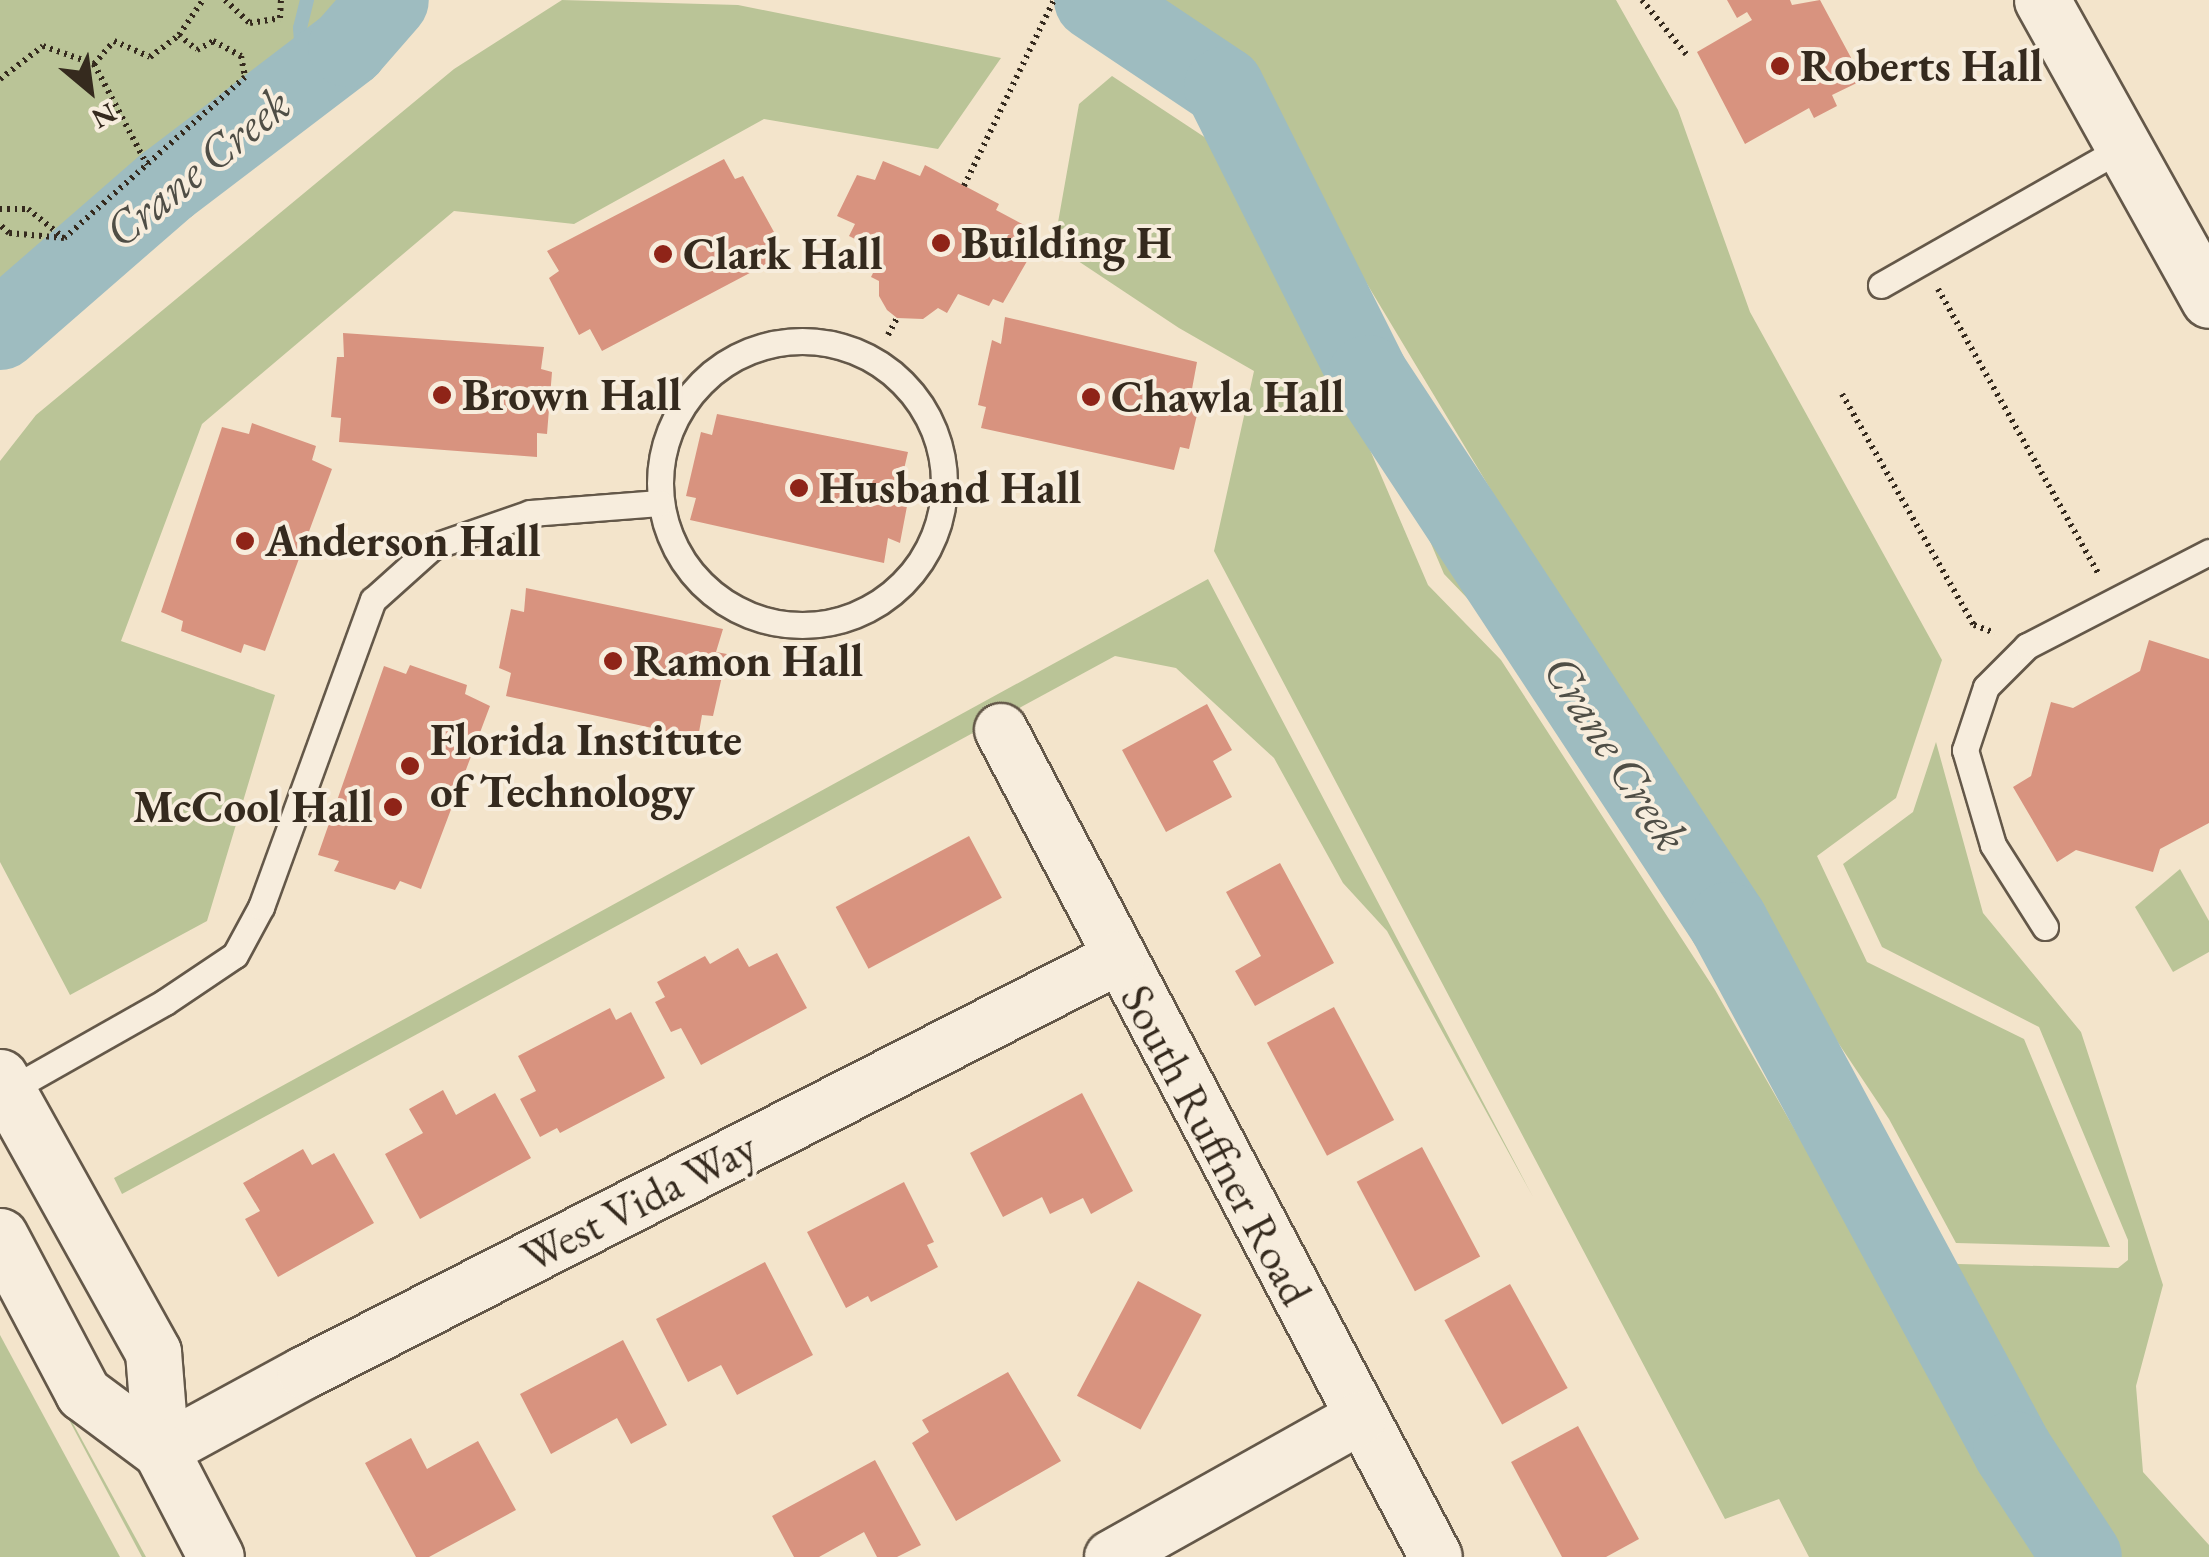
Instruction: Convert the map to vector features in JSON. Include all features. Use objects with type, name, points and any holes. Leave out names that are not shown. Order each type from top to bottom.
[{"type":"main road","points":[[2042,0],[2209,300]]},
{"type":"main road","points":[[4,1084],[153,1352],[161,1451],[216,1557]]},
{"type":"main road","points":[[0,1236],[83,1393],[161,1451]]},
{"type":"street","name":"South Ruffner Road","points":[[1002,730],[1118,958],[1436,1557]]},
{"type":"street","name":"West Vida Way","points":[[161,1451],[325,1362],[1118,958]]},
{"type":"street","points":[[1111,1557],[1360,1418]]},
{"type":"lane","points":[[1881,284],[2124,148]]},
{"type":"lane","points":[[807,340],[856,350],[898,377],[928,415],[944,462],[943,507],[928,550],[902,586],[864,612],[821,625],[776,624],[734,610],[698,582],[672,546],[660,503],[661,453],[680,408],[714,370],[758,347],[807,340]]},
{"type":"lane","points":[[4,1084],[166,1002],[235,955],[262,906],[373,600],[432,547],[530,513],[660,503]]},
{"type":"lane","points":[[2045,927],[1993,845],[1966,750],[1986,687],[2028,646],[2209,552]]},
{"type":"path","points":[[94,64],[114,41],[150,57],[180,35],[204,0]]},
{"type":"path","points":[[225,0],[250,22],[280,18],[281,0]]},
{"type":"path","points":[[964,186],[1054,0]]},
{"type":"path","points":[[1642,0],[1686,54]]},
{"type":"path","points":[[0,225],[9,233],[64,238],[245,77],[241,56],[213,41],[198,50],[180,35]]},
{"type":"path","points":[[0,79],[43,46],[94,64],[147,165]]},
{"type":"path","points":[[0,210],[28,209],[64,238]]},
{"type":"path","points":[[1935,284],[2106,589]]},
{"type":"path","points":[[888,335],[897,318]]},
{"type":"path","points":[[1842,394],[1974,626],[2028,646]]},
{"type":"green space","points":[[0,0],[389,0],[348,47],[167,185],[0,330]]},
{"type":"green space","points":[[562,0],[738,5],[1001,58],[938,149],[764,119],[574,224],[454,211],[202,424],[121,641],[275,695],[207,921],[70,995],[0,862],[0,461],[36,415],[454,69]]},
{"type":"green space","points":[[1112,0],[1616,0],[1678,110],[1750,312],[1942,660],[1896,798],[1817,856],[1867,962],[2024,1039],[2110,1247],[1956,1243],[1889,1119],[1735,888],[1607,683],[1248,86],[1168,29]]},
{"type":"green space","points":[[1112,76],[1212,142],[1322,338],[1428,585],[1501,660],[1715,990],[2039,1557],[1809,1557],[1779,1499],[1725,1519],[1214,551],[1254,371],[1179,328],[1054,245],[1079,104]]},
{"type":"green space","points":[[1445,449],[1719,899],[1873,1130],[1944,1258],[1958,1264],[2118,1268],[2128,1260],[2128,1240],[2039,1027],[1882,947],[1843,864],[1913,812],[1936,742],[1983,913],[2081,1032],[2163,1285],[2136,1386],[2143,1472],[2209,1545],[2209,1557],[2061,1557],[1732,980],[1517,650],[1444,574],[1401,473]]},
{"type":"green space","points":[[1208,579],[1533,1197],[1387,931],[1343,883],[1274,758],[1176,668],[1115,656],[122,1194],[114,1178]]},
{"type":"green space","points":[[2180,869],[2209,921],[2209,952],[2173,972],[2135,907]]},
{"type":"green space","points":[[0,1290],[146,1557],[142,1557]]},
{"type":"green space","points":[[0,1335],[120,1557],[0,1557]]},
{"type":"building","name":"Roberts Hall","points":[[1727,0],[1790,0],[1792,5],[1820,0],[1863,80],[1832,95],[1837,106],[1814,118],[1809,108],[1745,144],[1697,52],[1752,20],[1747,12],[1737,18]]},
{"type":"building","name":"Clark Hall","points":[[724,159],[735,179],[743,176],[774,232],[767,237],[778,258],[602,351],[590,329],[579,335],[549,278],[559,271],[547,251]]},
{"type":"building","name":"Building H","points":[[883,161],[920,176],[925,165],[999,204],[996,210],[1028,227],[1018,249],[1030,256],[1003,303],[993,299],[989,306],[958,294],[947,313],[938,308],[923,319],[897,318],[887,310],[879,296],[879,281],[871,277],[883,253],[849,236],[855,224],[837,216],[857,175],[875,180]]},
{"type":"building","name":"Chawla Hall","points":[[1005,317],[1197,362],[1192,389],[1203,389],[1189,449],[1180,447],[1174,470],[981,428],[986,407],[978,405],[992,340],[1001,344]]},
{"type":"building","name":"Brown Hall","points":[[343,333],[544,347],[541,369],[552,372],[547,434],[537,433],[537,457],[339,442],[341,418],[331,417],[337,357],[344,357]]},
{"type":"building","name":"Husband Hall","points":[[717,414],[908,452],[902,478],[912,480],[900,543],[888,538],[884,563],[690,520],[696,498],[686,496],[701,432],[712,435]]},
{"type":"building","name":"Anderson Hall","points":[[252,423],[316,446],[312,460],[332,469],[265,651],[244,644],[241,653],[181,631],[183,621],[161,612],[222,427],[249,434]]},
{"type":"building","name":"Ramon Hall","points":[[526,588],[723,629],[716,652],[727,654],[713,716],[702,715],[698,738],[506,696],[511,673],[499,668],[511,609],[524,612]]},
{"type":"building","points":[[2149,640],[2209,659],[2209,823],[2160,849],[2153,872],[2076,850],[2057,862],[2013,787],[2031,776],[2051,702],[2073,708],[2140,671]]},
{"type":"building","name":"McCool Hall","points":[[410,665],[467,685],[465,694],[490,706],[421,889],[400,881],[395,890],[334,871],[339,861],[318,855],[384,666],[406,674]]},
{"type":"building","points":[[1207,704],[1232,750],[1213,761],[1232,797],[1166,832],[1122,750]]},
{"type":"building","points":[[969,836],[1002,898],[869,969],[836,907]]},
{"type":"building","points":[[1280,863],[1334,963],[1255,1006],[1235,971],[1261,956],[1226,892]]},
{"type":"building","points":[[738,948],[749,967],[777,953],[807,1008],[701,1065],[681,1028],[671,1032],[655,1002],[665,997],[657,982],[705,956],[710,964]]},
{"type":"building","points":[[1334,1007],[1394,1120],[1327,1156],[1267,1043]]},
{"type":"building","points":[[610,1008],[616,1020],[631,1012],[665,1078],[560,1133],[557,1128],[540,1137],[520,1099],[536,1091],[518,1056]]},
{"type":"building","points":[[443,1090],[456,1115],[495,1093],[531,1158],[420,1219],[385,1154],[423,1133],[409,1109]]},
{"type":"building","points":[[1082,1093],[1133,1191],[1091,1214],[1083,1198],[1050,1214],[1042,1197],[1003,1217],[970,1153]]},
{"type":"building","points":[[1422,1147],[1480,1256],[1415,1291],[1357,1182]]},
{"type":"building","points":[[303,1149],[312,1165],[334,1153],[374,1223],[278,1277],[245,1219],[260,1211],[243,1183]]},
{"type":"building","points":[[904,1182],[934,1242],[927,1245],[938,1267],[871,1302],[868,1296],[846,1308],[807,1232]]},
{"type":"building","points":[[765,1262],[813,1355],[737,1395],[721,1365],[688,1382],[656,1319]]},
{"type":"building","points":[[1138,1281],[1202,1315],[1141,1430],[1077,1396]]},
{"type":"building","points":[[1510,1284],[1568,1388],[1502,1424],[1444,1320]]},
{"type":"building","points":[[623,1340],[667,1425],[631,1444],[617,1418],[551,1454],[520,1394]]},
{"type":"building","points":[[1008,1372],[1061,1461],[956,1521],[912,1443],[929,1432],[922,1420]]},
{"type":"building","points":[[1578,1426],[1639,1539],[1606,1557],[1562,1557],[1511,1462]]},
{"type":"building","points":[[411,1438],[427,1469],[478,1441],[516,1510],[429,1557],[416,1557],[365,1463]]},
{"type":"building","points":[[875,1460],[921,1545],[897,1557],[877,1557],[864,1532],[819,1557],[794,1557],[772,1516]]},
{"type":"waterway","points":[[304,78],[300,28],[307,0]]},
{"type":"waterway","name":"Crane Creek","points":[[0,330],[167,185],[348,47],[389,0]]},
{"type":"waterway","name":"Crane Creek","points":[[1094,0],[1224,87],[1368,375],[1728,922],[2013,1451],[2082,1557]]},
{"type":"waterway","points":[[0,294],[29,304]]},
{"type":"place","name":"Roberts Hall","points":[[1780,66]]},
{"type":"place","name":"Building H","points":[[941,243]]},
{"type":"place","name":"Clark Hall","points":[[663,254]]},
{"type":"place","name":"Brown Hall","points":[[442,395]]},
{"type":"place","name":"Chawla Hall","points":[[1091,397]]},
{"type":"place","name":"Husband Hall","points":[[799,488]]},
{"type":"place","name":"Anderson Hall","points":[[245,541]]},
{"type":"place","name":"Ramon Hall","points":[[613,661]]},
{"type":"place","name":"Florida Institute of Technology","points":[[410,766]]},
{"type":"place","name":"McCool Hall","points":[[393,807]]}]
